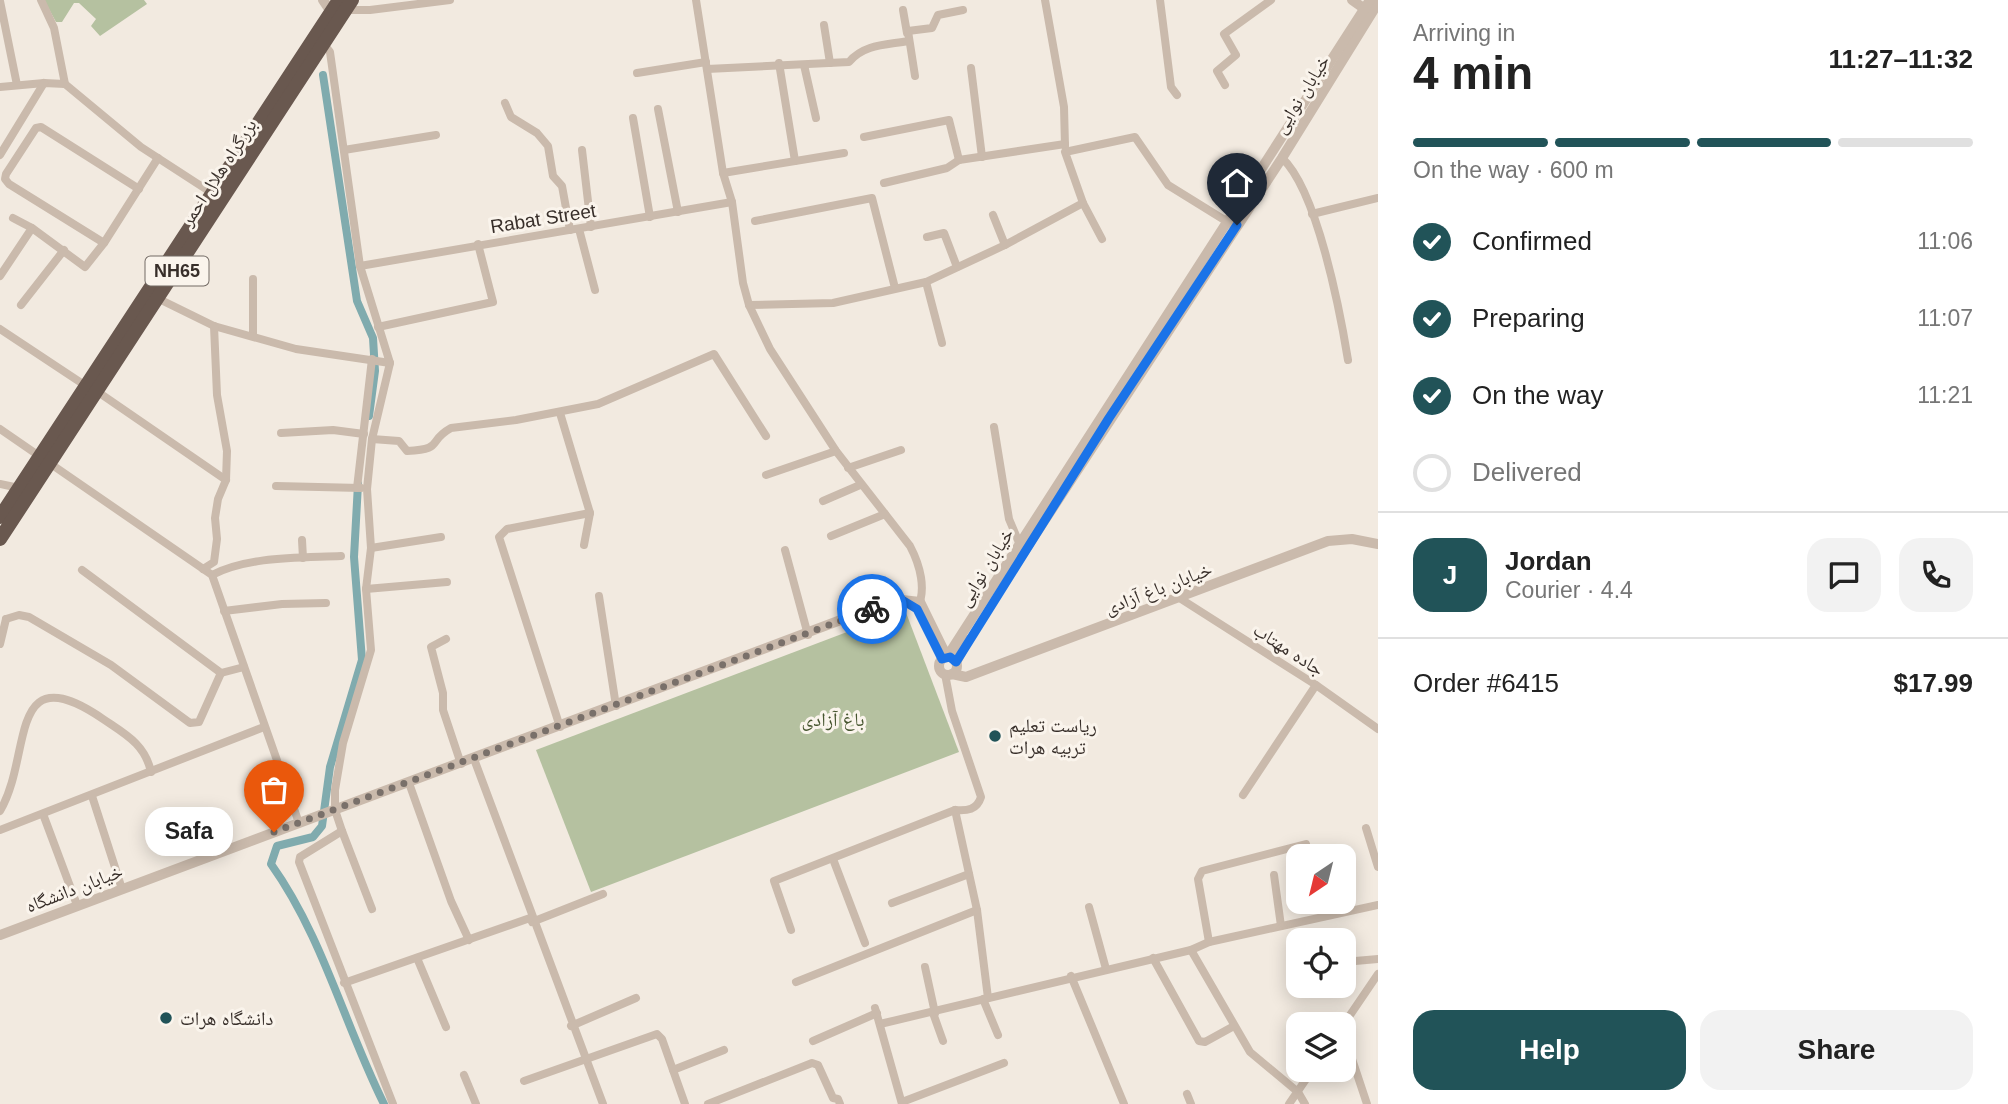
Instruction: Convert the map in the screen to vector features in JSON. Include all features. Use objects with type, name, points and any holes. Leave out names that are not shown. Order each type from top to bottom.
[{"type":"highway","name":"بزرگراه هلال احمر","points":[[0,539],[45,459],[323,43],[338,4]]},
{"type":"highway","name":"بزرگراه هلال احمر","points":[[92,389],[159,299],[218,197],[338,4]]},
{"type":"highway","name":"بزرگراه هلال احمر","points":[[0,517],[19,488],[45,459]]},
{"type":"street","points":[[41,0],[54,28],[65,84]]},
{"type":"street","points":[[338,4],[370,10],[450,0]]},
{"type":"street","points":[[696,0],[723,173],[732,202],[743,283],[749,305],[770,349],[836,451],[916,559],[923,593],[918,606],[948,659],[956,668],[948,674]]},
{"type":"street","points":[[1045,0],[1063,107],[1065,148],[1083,202],[1102,239]]},
{"type":"street","points":[[1160,0],[1171,87],[1177,95]]},
{"type":"street","points":[[1225,85],[1217,71],[1236,55],[1224,34],[1270,0]]},
{"type":"street","points":[[1352,0],[1371,6]]},
{"type":"street","points":[[0,3],[18,85]]},
{"type":"street","name":"خیابان نوایی","points":[[948,659],[1231,224],[1282,158],[1371,6]]},
{"type":"street","name":"خیابان نوایی","points":[[948,659],[1109,418],[1371,6]]},
{"type":"street","points":[[903,10],[915,76]]},
{"type":"street","points":[[908,37],[911,29],[932,28],[938,15],[963,10]]},
{"type":"street","points":[[824,25],[830,63]]},
{"type":"street","points":[[637,73],[706,65],[849,62],[856,53],[908,37]]},
{"type":"street","points":[[323,43],[330,51],[360,266],[390,363],[356,488]]},
{"type":"street","points":[[779,64],[795,161]]},
{"type":"street","points":[[804,65],[816,118]]},
{"type":"street","points":[[971,68],[982,157]]},
{"type":"street","points":[[0,155],[44,83]]},
{"type":"street","points":[[0,88],[44,83],[65,84],[158,158],[218,197]]},
{"type":"street","points":[[506,103],[511,117],[537,133],[548,146],[553,176],[562,186],[595,290]]},
{"type":"street","points":[[659,109],[678,212]]},
{"type":"street","points":[[633,118],[650,217]]},
{"type":"street","points":[[864,137],[949,120],[959,160]]},
{"type":"street","points":[[104,243],[9,184],[5,179],[6,174],[36,128],[41,127],[139,189]]},
{"type":"street","points":[[344,149],[436,135]]},
{"type":"street","points":[[884,183],[947,168],[959,160],[1135,137],[1168,185],[1231,224]]},
{"type":"street","points":[[582,150],[591,227]]},
{"type":"street","points":[[723,173],[844,153]]},
{"type":"street","points":[[13,218],[32,228],[85,267],[104,243],[158,158]]},
{"type":"street","points":[[1282,158],[1292,167],[1312,214],[1343,325],[1348,360]]},
{"type":"street","points":[[754,221],[872,198],[895,288]]},
{"type":"street","points":[[1312,214],[1378,198]]},
{"type":"street","name":"Rabat Street","points":[[360,266],[732,202]]},
{"type":"street","points":[[749,305],[833,303],[926,282],[1005,245],[1083,202]]},
{"type":"street","points":[[993,215],[1005,245]]},
{"type":"street","points":[[0,276],[32,228]]},
{"type":"street","points":[[927,237],[944,233],[957,267]]},
{"type":"street","points":[[378,327],[493,302],[478,244]]},
{"type":"street","points":[[21,305],[64,250]]},
{"type":"street","points":[[253,279],[253,336]]},
{"type":"street","points":[[926,282],[942,343]]},
{"type":"street","points":[[159,299],[214,326],[296,349],[390,363]]},
{"type":"street","points":[[203,569],[214,562],[218,499],[226,480],[227,451],[217,395],[214,326]]},
{"type":"street","points":[[0,329],[226,480]]},
{"type":"street","points":[[281,433],[333,430],[399,441],[407,451],[428,450],[434,447],[442,433],[450,428],[560,413],[598,404],[634,391],[714,354],[766,436]]},
{"type":"street","points":[[372,359],[367,489],[371,548],[366,589],[371,650],[327,813],[341,831],[372,909]]},
{"type":"street","points":[[560,413],[590,513],[584,545]]},
{"type":"street","points":[[994,427],[1009,519],[1020,545]]},
{"type":"street","points":[[0,429],[212,575],[299,823]]},
{"type":"street","points":[[848,468],[901,450]]},
{"type":"street","points":[[766,475],[836,451]]},
{"type":"street","points":[[0,484],[19,488]]},
{"type":"street","points":[[823,500],[860,485]]},
{"type":"street","points":[[276,486],[367,489]]},
{"type":"street","points":[[560,727],[499,537],[507,529],[590,513]]},
{"type":"street","points":[[831,536],[885,514]]},
{"type":"street","points":[[371,548],[441,537]]},
{"type":"street","name":"خیابان باغ آزادی","points":[[948,674],[966,677],[1181,599],[1328,541],[1352,539],[1378,544]]},
{"type":"street","points":[[302,540],[303,558]]},
{"type":"street","points":[[785,550],[808,635]]},
{"type":"street","points":[[212,575],[228,567],[280,558],[341,556]]},
{"type":"street","points":[[82,570],[221,673]]},
{"type":"street","points":[[366,589],[447,582]]},
{"type":"street","points":[[599,596],[616,706]]},
{"type":"street","name":"جاده مهتاب","points":[[1181,599],[1316,685],[1378,729]]},
{"type":"street","name":"خیابان دانشگاه","points":[[0,935],[808,635],[886,603],[902,600],[918,606]]},
{"type":"street","points":[[224,611],[282,604],[326,603]]},
{"type":"street","points":[[918,606],[948,659]]},
{"type":"street","points":[[0,644],[3,617],[29,617],[111,665],[190,723],[199,722],[221,673]]},
{"type":"street","points":[[933,634],[946,641],[963,635]]},
{"type":"street","points":[[446,639],[431,647],[443,693],[443,710],[461,764]]},
{"type":"street","points":[[791,930],[774,881],[955,810],[966,811],[976,807],[981,797],[952,711],[948,674],[939,666],[948,659]]},
{"type":"street","points":[[221,673],[244,667]]},
{"type":"street","points":[[1243,795],[1316,685]]},
{"type":"street","points":[[0,811],[12,789],[32,709],[46,697],[57,696],[85,707],[132,739],[149,760],[151,772]]},
{"type":"street","points":[[0,830],[264,727]]},
{"type":"street","points":[[474,759],[531,920],[603,1104]]},
{"type":"street","points":[[409,783],[451,901],[469,940]]},
{"type":"street","points":[[92,796],[122,888]]},
{"type":"street","points":[[955,810],[976,910],[986,999],[998,1035]]},
{"type":"street","points":[[43,814],[77,905]]},
{"type":"street","points":[[1366,828],[1378,867]]},
{"type":"street","points":[[341,831],[300,857],[299,862],[393,1104]]},
{"type":"street","points":[[1209,942],[1198,878],[1202,871],[1286,849]]},
{"type":"street","points":[[832,859],[865,943]]},
{"type":"street","points":[[892,903],[969,874]]},
{"type":"street","points":[[1273,875],[1281,926]]},
{"type":"street","points":[[344,983],[603,894]]},
{"type":"street","points":[[880,1024],[934,1013],[1071,976],[1191,950],[1209,942],[1378,905]]},
{"type":"street","points":[[1089,907],[1106,968]]},
{"type":"street","points":[[796,982],[976,910]]},
{"type":"street","points":[[1191,950],[1250,1052],[1298,1092],[1306,1104]]},
{"type":"street","points":[[417,958],[446,1027]]},
{"type":"street","points":[[1153,958],[1199,1041],[1205,1042],[1234,1026]]},
{"type":"street","points":[[1356,961],[1378,959]]},
{"type":"street","points":[[925,967],[934,1013],[943,1041]]},
{"type":"street","points":[[1352,1012],[1378,974]]},
{"type":"street","points":[[1071,976],[1124,1104]]},
{"type":"street","points":[[571,1026],[636,999]]},
{"type":"street","points":[[813,1041],[876,1011],[902,1103],[1004,1063]]},
{"type":"street","points":[[524,1081],[657,1034],[662,1039],[685,1104]]},
{"type":"street","points":[[673,1070],[724,1050]]},
{"type":"street","points":[[708,1104],[812,1063],[818,1065],[833,1098],[838,1099],[840,1104]]},
{"type":"street","points":[[1356,1071],[1367,1104]]},
{"type":"street","points":[[464,1075],[476,1104]]},
{"type":"street","points":[[1290,1104],[1305,1082]]},
{"type":"street","points":[[1187,1094],[1191,1104]]},
{"type":"green space","points":[[44,0],[144,0],[147,4],[100,36],[91,26],[96,19],[79,3],[74,3],[62,22],[56,22]]},
{"type":"green space","name":"باغ آزادی","points":[[905,610],[959,752],[591,892],[536,750]]},
{"type":"waterway","points":[[323,75],[357,301],[373,338],[375,371],[369,416]]},
{"type":"waterway","points":[[358,484],[354,557],[362,660],[330,767],[322,826],[313,837],[277,846],[271,864],[305,921],[384,1104]]},
{"type":"way so far","points":[[274,832],[872,609]]},
{"type":"place","name":"ریاست تعلیم تربیه هرات","points":[[995,736]]},
{"type":"place","name":"Safa","points":[[274,832]]},
{"type":"place","name":"دانشگاه هرات","points":[[166,1018]]},
{"type":"route","points":[[872,609],[902,600],[917,609],[942,659],[950,657],[956,662],[1109,418],[1237,225]]}]
